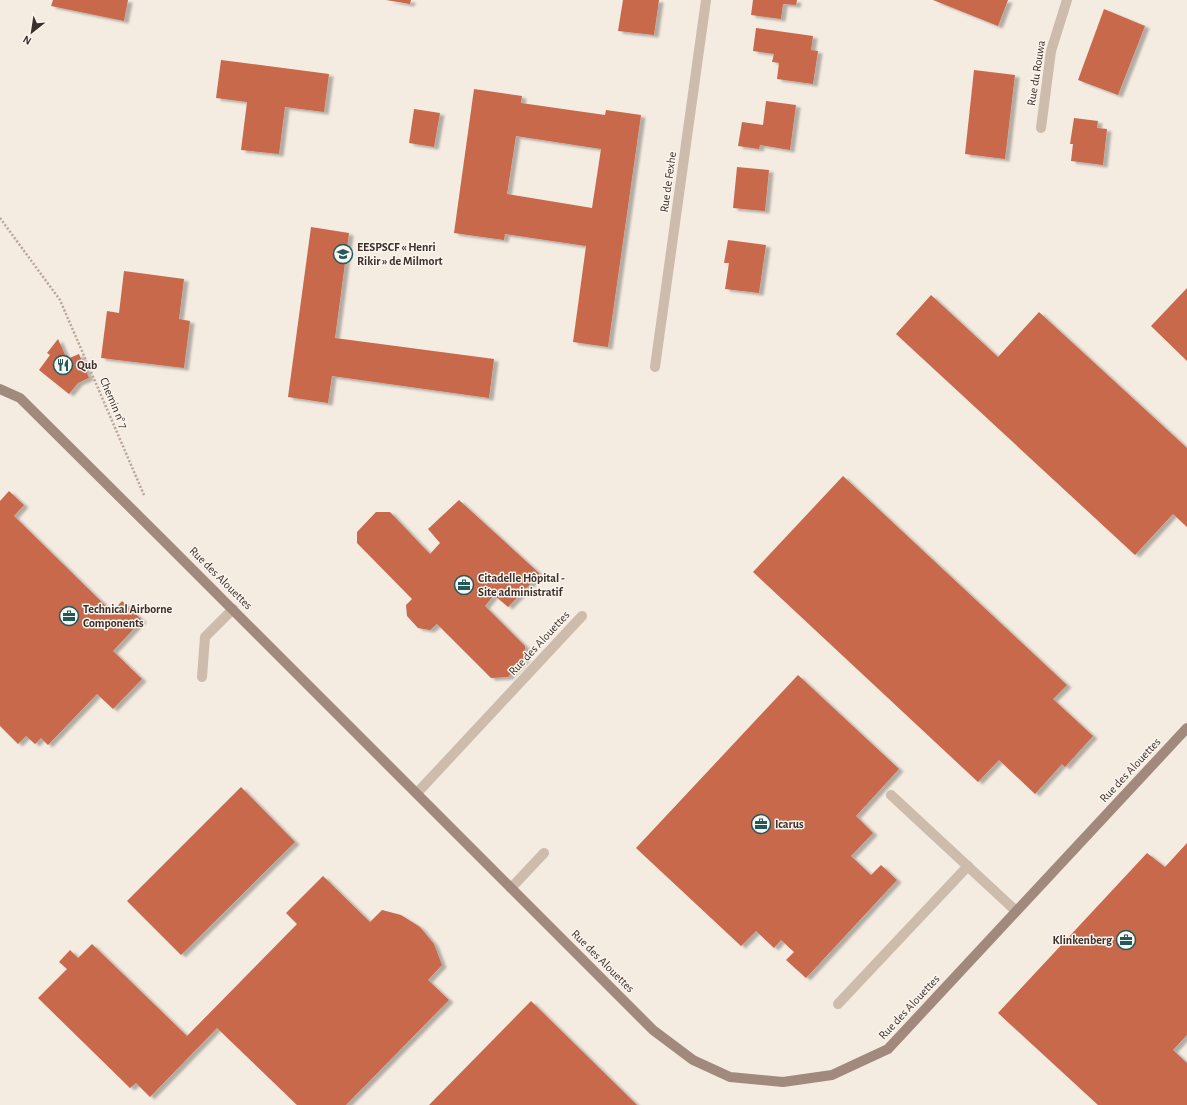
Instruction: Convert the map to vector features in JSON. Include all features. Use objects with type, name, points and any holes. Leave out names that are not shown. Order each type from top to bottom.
[{"type":"street","name":"Rue de Fexhe","points":[[655,367],[706,0]]},
{"type":"street","name":"Rue du Rouwa","points":[[1041,128],[1051,51],[1067,0]]},
{"type":"street","name":"Rue des Alouettes","points":[[0,389],[20,398],[653,1030],[693,1060],[730,1077],[783,1082],[832,1075],[888,1049],[1187,728]]},
{"type":"street","points":[[202,677],[205,637],[233,609]]},
{"type":"street","name":"Rue des Alouettes","points":[[417,793],[582,616]]},
{"type":"street","points":[[891,795],[1016,911]]},
{"type":"street","points":[[511,888],[544,853]]},
{"type":"street","points":[[838,1004],[968,866]]},
{"type":"path","name":"Chemin n° 7","points":[[0,218],[60,300],[144,496]]},
{"type":"building","points":[[53,0],[128,0],[124,21],[51,6]]},
{"type":"building","points":[[386,0],[411,0],[410,4]]},
{"type":"building","points":[[623,0],[659,0],[654,35],[618,31]]},
{"type":"building","points":[[753,0],[797,0],[796,5],[783,4],[781,19],[751,15]]},
{"type":"building","points":[[933,0],[1008,0],[998,26]]},
{"type":"building","points":[[1104,9],[1145,26],[1118,95],[1078,80]]},
{"type":"building","points":[[756,28],[813,36],[811,50],[818,51],[813,84],[777,79],[779,63],[772,62],[774,54],[753,51]]},
{"type":"building","points":[[221,60],[329,74],[324,112],[285,107],[279,154],[241,150],[247,102],[216,98]]},
{"type":"building","points":[[974,70],[1015,75],[1005,159],[965,154]]},
{"type":"building","points":[[474,89],[522,96],[521,103],[605,115],[606,110],[641,115],[608,347],[573,342],[586,246],[505,234],[504,240],[454,233]],"holes":[[[516,136],[601,149],[592,208],[507,194]]]},
{"type":"building","points":[[766,101],[796,105],[790,150],[760,145],[759,149],[738,146],[742,122],[763,125]]},
{"type":"building","points":[[414,109],[440,113],[434,147],[409,143]]},
{"type":"building","points":[[1074,118],[1098,121],[1097,128],[1107,129],[1103,165],[1071,161],[1073,144],[1070,144]]},
{"type":"building","points":[[737,167],[769,170],[765,211],[733,208]]},
{"type":"building","points":[[311,227],[349,233],[335,338],[494,359],[489,398],[332,376],[328,403],[288,397]]},
{"type":"building","points":[[728,240],[766,245],[759,293],[725,289],[729,263],[724,263]]},
{"type":"building","points":[[124,271],[184,279],[179,319],[190,321],[184,368],[101,358],[107,311],[119,313]]},
{"type":"building","points":[[1187,288],[1187,361],[1151,326]]},
{"type":"building","points":[[931,295],[998,357],[1039,312],[1187,448],[1187,527],[1173,514],[1135,555],[896,334]]},
{"type":"building","name":"Qub","points":[[58,339],[67,359],[79,354],[89,378],[78,383],[69,394],[39,370],[50,355],[47,353]]},
{"type":"building","points":[[843,476],[1067,685],[1053,699],[1093,736],[1065,767],[1062,764],[1035,794],[999,760],[978,782],[753,572]]},
{"type":"building","name":"Technical Airborne Components","points":[[9,491],[24,505],[14,516],[112,612],[122,601],[142,620],[113,651],[142,679],[113,709],[97,694],[48,745],[41,738],[35,744],[26,736],[18,744],[0,726],[0,501]]},
{"type":"building","name":"Citadelle Hôpital - Site administratif","points":[[459,500],[540,574],[508,607],[494,595],[485,606],[525,646],[526,658],[508,677],[491,678],[437,624],[430,630],[418,628],[407,616],[406,605],[412,599],[357,543],[357,532],[376,512],[390,512],[430,554],[440,543],[428,529]]},
{"type":"building","name":"Icarus","points":[[798,675],[899,769],[856,816],[873,833],[851,856],[871,875],[881,865],[897,880],[806,978],[786,960],[794,952],[781,940],[774,948],[756,931],[741,946],[636,848]]},
{"type":"building","points":[[241,787],[295,842],[181,955],[127,901]]},
{"type":"building","name":"Klinkenberg","points":[[1187,843],[1187,1035],[1173,1050],[1187,1063],[1187,1105],[1098,1105],[998,1013],[1147,853],[1165,867]]},
{"type":"building","points":[[323,876],[370,922],[382,910],[401,915],[420,927],[434,944],[442,965],[428,980],[449,1000],[346,1105],[297,1105],[217,1028],[150,1097],[136,1083],[130,1088],[38,998],[67,969],[59,962],[70,950],[78,958],[92,944],[187,1036],[297,924],[286,913]]},
{"type":"building","points":[[531,1001],[637,1105],[429,1105]]},
{"type":"place","name":"EESPSCF « Henri Rikir » de Milmort","points":[[343,254]]},
{"type":"place","name":"Qub","points":[[63,365]]},
{"type":"place","name":"Citadelle Hôpital - Site administratif","points":[[464,585]]},
{"type":"place","name":"Technical Airborne Components","points":[[69,616]]},
{"type":"place","name":"Icarus","points":[[761,824]]},
{"type":"place","name":"Klinkenberg","points":[[1126,940]]}]
